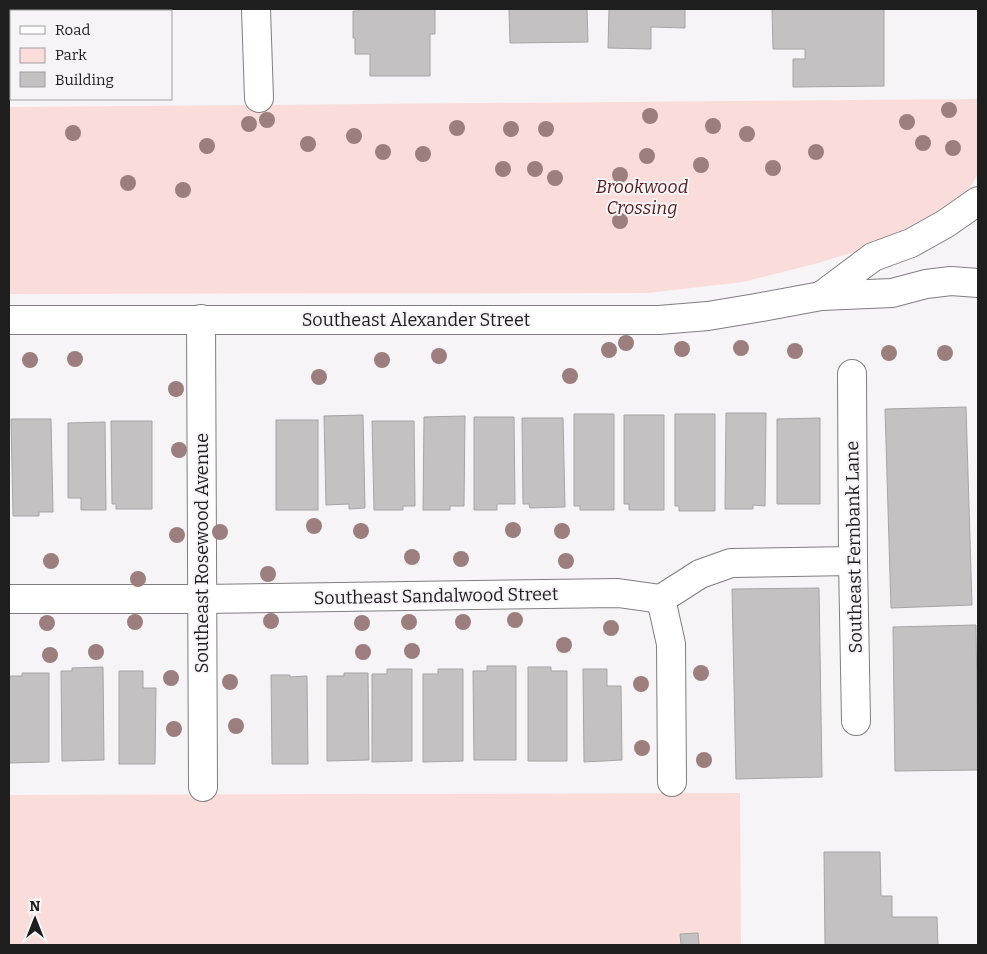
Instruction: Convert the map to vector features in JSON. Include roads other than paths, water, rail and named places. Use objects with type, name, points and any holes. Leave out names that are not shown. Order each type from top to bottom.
[{"type":"street","points":[[256,9],[259,98]]},
{"type":"street","name":"Southeast Alexander Street","points":[[821,296],[873,258],[911,242],[945,224],[978,201]]},
{"type":"street","name":"Southeast Alexander Street","points":[[9,320],[659,320],[708,316],[821,296],[892,294],[926,284],[951,281],[978,283]]},
{"type":"street","name":"Southeast Rosewood Avenue","points":[[201,319],[203,787]]},
{"type":"street","name":"Southeast Fernbank Lane","points":[[852,374],[856,721]]},
{"type":"street","points":[[672,782],[671,644],[661,599],[700,574],[731,563],[853,561]]},
{"type":"street","name":"Southeast Sandalwood Street","points":[[9,599],[202,599],[618,593],[661,599]]},
{"type":"park label","name":"Brookwood Crossing","points":[[642,197]]}]
